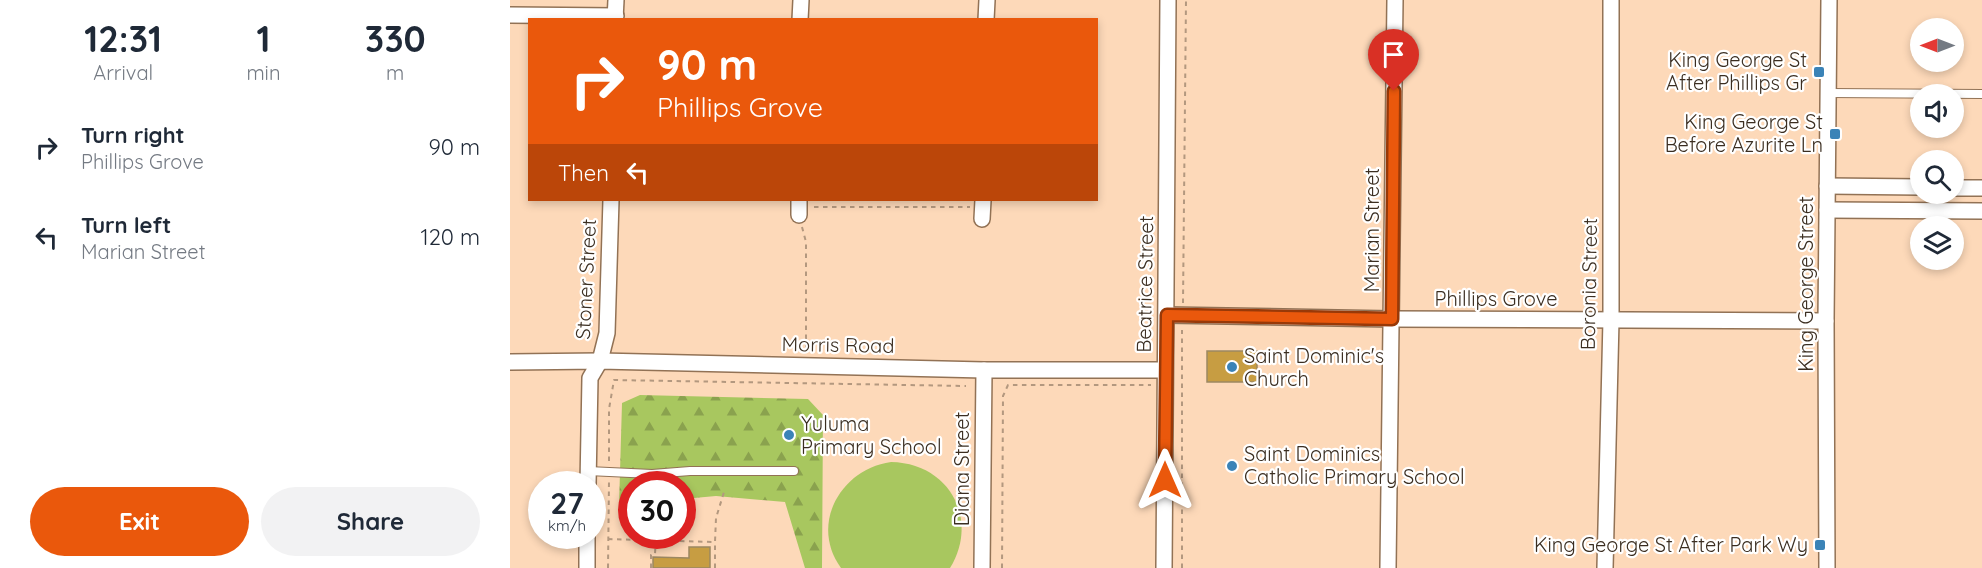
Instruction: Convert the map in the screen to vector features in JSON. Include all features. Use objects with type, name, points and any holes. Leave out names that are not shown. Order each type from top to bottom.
[{"type":"street","points":[[800,18],[801,0]]},
{"type":"street","points":[[986,18],[987,0]]},
{"type":"street","name":"Beatrice Street","points":[[1164,568],[1168,0]]},
{"type":"street","name":"Marian Street","points":[[1388,568],[1395,0]]},
{"type":"street","name":"Boronia Street","points":[[1605,568],[1611,320],[1611,0]]},
{"type":"street","name":"King George Street","points":[[1827,568],[1826,321],[1829,0]]},
{"type":"street","points":[[510,15],[616,12]]},
{"type":"street","points":[[1827,186],[1910,188]]},
{"type":"street","points":[[1964,188],[1982,188]]},
{"type":"street","name":"Stoner Street","points":[[588,471],[590,378],[600,361],[607,333],[611,201]]},
{"type":"street","points":[[1827,210],[1982,211]]},
{"type":"street","name":"Phillips Grove","points":[[1167,315],[1392,319],[1826,321]]},
{"type":"street","name":"Morris Road","points":[[510,362],[600,361],[984,370],[1165,370]]},
{"type":"street","name":"Diana Street","points":[[982,568],[984,370]]},
{"type":"street","points":[[587,549],[587,568]]},
{"type":"lane","points":[[1828,93],[1982,94]]},
{"type":"lane","points":[[606,477],[690,471],[794,471]]},
{"type":"path","points":[[1182,568],[1186,0]]},
{"type":"path","points":[[806,365],[806,242],[799,207],[982,208]]},
{"type":"path","points":[[609,464],[609,409],[614,380],[966,386]]},
{"type":"path","points":[[1002,568],[1003,404],[1004,392],[1008,385],[1157,385]]},
{"type":"path","points":[[608,568],[609,480]]},
{"type":"path","points":[[715,568],[716,518],[724,492]]},
{"type":"path","points":[[608,539],[618,539]]},
{"type":"path","points":[[696,542],[715,542]]},
{"type":"path","points":[[651,568],[651,555],[655,554],[655,549]]},
{"type":"green space","points":[[640,395],[808,399],[823,415],[822,568],[805,568],[785,502],[716,496],[696,498],[696,471],[620,471],[622,403]]},
{"type":"green space","points":[[891,462],[911,465],[929,472],[943,483],[954,497],[960,513],[962,531],[950,568],[841,568],[832,551],[828,534],[835,501],[858,475],[873,467]]},
{"type":"building","name":"Saint Dominic's Church","points":[[1207,351],[1257,351],[1257,382],[1207,382]]},
{"type":"building","points":[[710,547],[710,568],[653,568],[653,557],[689,558],[689,549]]},
{"type":"place","name":"King George St After Phillips Gr","points":[[1819,72]]},
{"type":"place","name":"King George St Before Azurite Ln","points":[[1835,134]]},
{"type":"place","name":"Saint Dominic's Church","points":[[1232,367]]},
{"type":"place","name":"Yuluma Primary School","points":[[789,435]]},
{"type":"place","name":"Saint Dominics Catholic Primary School","points":[[1232,466]]},
{"type":"place","name":"King George St After Park Wy","points":[[1820,545]]},
{"type":"route","points":[[1165,480],[1167,315],[1392,319],[1394,91]]}]
